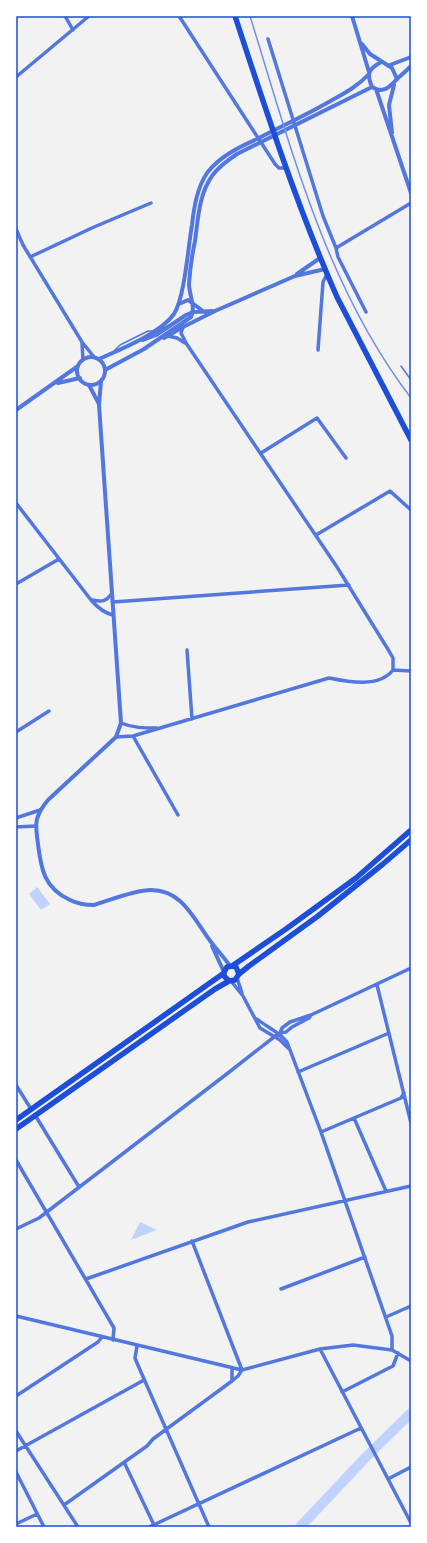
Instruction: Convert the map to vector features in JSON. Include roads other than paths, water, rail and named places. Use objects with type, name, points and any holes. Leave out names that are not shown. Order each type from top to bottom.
[{"type":"main road","points":[[235,16],[260,94],[320,258],[337,298],[411,440]]},
{"type":"main road","points":[[16,1120],[356,878],[411,830]]},
{"type":"main road","points":[[16,1129],[215,989],[238,976],[318,916],[411,840]]},
{"type":"main road","points":[[231,966],[238,969],[238,976]]},
{"type":"main road","points":[[224,972],[225,978],[230,981]]},
{"type":"street","points":[[65,16],[73,30]]},
{"type":"street","points":[[16,77],[90,16]]},
{"type":"street","points":[[178,16],[275,164],[279,168],[286,168]]},
{"type":"street","points":[[352,16],[369,73],[369,80],[374,88],[411,194]]},
{"type":"street","points":[[268,39],[323,216],[338,256],[366,312]]},
{"type":"street","points":[[361,43],[370,54],[381,62],[390,66],[394,71],[396,81],[389,105],[393,140]]},
{"type":"street","points":[[390,66],[411,57]]},
{"type":"street","points":[[134,343],[164,324],[179,304],[195,201],[201,185],[216,163],[235,149],[305,115],[355,88],[374,66],[381,62]]},
{"type":"street","points":[[144,349],[191,317],[193,312],[189,285],[200,203],[205,188],[212,176],[220,167],[237,154],[308,120],[360,92],[374,88],[386,90],[411,67]]},
{"type":"street","points":[[30,257],[94,227],[151,203]]},
{"type":"street","points":[[336,248],[411,204]]},
{"type":"street","points":[[16,229],[30,257],[82,342],[94,357]]},
{"type":"street","points":[[105,370],[215,311],[295,276],[320,258]]},
{"type":"street","points":[[295,276],[326,272],[323,282],[318,350]]},
{"type":"street","points":[[179,304],[188,300],[203,311]]},
{"type":"street","points":[[99,359],[156,335],[193,312],[215,311]]},
{"type":"street","points":[[116,737],[133,736],[162,728],[329,678],[355,682],[370,682],[388,676],[393,670],[392,658],[389,651],[349,585],[186,343],[181,333],[183,327]]},
{"type":"street","points":[[168,336],[177,338],[186,343]]},
{"type":"street","points":[[82,342],[83,360]]},
{"type":"street","points":[[16,410],[78,366],[83,360],[89,357],[94,357],[99,359],[104,364],[105,370],[101,381],[99,405],[120,722],[116,737],[48,800],[40,810],[36,826],[44,874],[52,888],[61,896],[86,905],[94,905],[143,890],[164,892],[177,897],[184,904],[210,942],[224,972]]},
{"type":"street","points":[[78,366],[77,372],[84,383],[89,385],[101,381]]},
{"type":"street","points":[[55,383],[80,378]]},
{"type":"street","points":[[89,385],[99,405]]},
{"type":"street","points":[[261,453],[317,418],[346,458]]},
{"type":"street","points":[[316,536],[390,491],[411,510]]},
{"type":"street","points":[[16,503],[91,600],[103,611],[114,615]]},
{"type":"street","points":[[16,584],[59,559]]},
{"type":"street","points":[[113,602],[349,585]]},
{"type":"street","points":[[91,600],[103,602],[108,599],[112,593]]},
{"type":"street","points":[[187,650],[192,719]]},
{"type":"street","points":[[393,670],[411,671]]},
{"type":"street","points":[[16,732],[49,710]]},
{"type":"street","points":[[120,722],[129,726],[141,728],[162,728]]},
{"type":"street","points":[[133,736],[178,815]]},
{"type":"street","points":[[16,818],[40,810]]},
{"type":"street","points":[[16,827],[36,826]]},
{"type":"street","points":[[210,942],[231,966]]},
{"type":"street","points":[[16,1228],[39,1218],[228,1074],[280,1033],[282,1028],[290,1022],[311,1015],[411,968]]},
{"type":"street","points":[[238,976],[243,996]]},
{"type":"street","points":[[230,981],[243,996],[257,1019],[264,1026],[280,1033],[287,1042],[321,1132],[386,1317],[392,1336],[392,1350]]},
{"type":"street","points":[[377,985],[411,1123]]},
{"type":"street","points":[[257,1019],[257,1024],[260,1028],[289,1049]]},
{"type":"street","points":[[298,1072],[389,1033]]},
{"type":"street","points":[[16,1085],[31,1110]]},
{"type":"street","points":[[321,1132],[401,1098],[404,1093]]},
{"type":"street","points":[[35,1115],[79,1187]]},
{"type":"street","points":[[354,1118],[386,1192]]},
{"type":"street","points":[[16,1160],[114,1328],[113,1340]]},
{"type":"street","points":[[86,1279],[248,1222],[411,1186]]},
{"type":"street","points":[[192,1242],[242,1370]]},
{"type":"street","points":[[281,1289],[365,1257]]},
{"type":"street","points":[[386,1317],[411,1306]]},
{"type":"street","points":[[16,1316],[232,1369],[242,1370],[320,1349],[353,1345],[392,1350],[411,1361]]},
{"type":"street","points":[[16,1396],[98,1342],[102,1337]]},
{"type":"street","points":[[137,1346],[135,1358],[209,1527]]},
{"type":"street","points":[[320,1349],[411,1523]]},
{"type":"street","points":[[342,1392],[389,1368],[396,1361],[398,1353]]},
{"type":"street","points":[[232,1369],[232,1381]]},
{"type":"street","points":[[64,1505],[146,1446],[153,1439],[232,1381],[242,1370]]},
{"type":"street","points":[[16,1451],[144,1380]]},
{"type":"street","points":[[149,1527],[361,1428]]},
{"type":"street","points":[[16,1431],[78,1527]]},
{"type":"street","points":[[124,1462],[154,1525]]},
{"type":"street","points":[[388,1479],[411,1467]]},
{"type":"street","points":[[16,1472],[44,1527]]},
{"type":"street","points":[[16,1524],[37,1514]]},
{"type":"lane","points":[[110,354],[120,345],[129,340],[148,331],[154,331]]},
{"type":"lane","points":[[401,366],[411,380]]},
{"type":"water","points":[[37,887],[50,904],[41,910],[29,894]]},
{"type":"water","points":[[140,1222],[157,1230],[131,1240]]},
{"type":"waterway","points":[[300,1527],[365,1458],[411,1413]]},
{"type":"railway","points":[[250,16],[280,116],[297,166],[314,215],[334,263],[356,310],[381,355],[411,398]]}]
